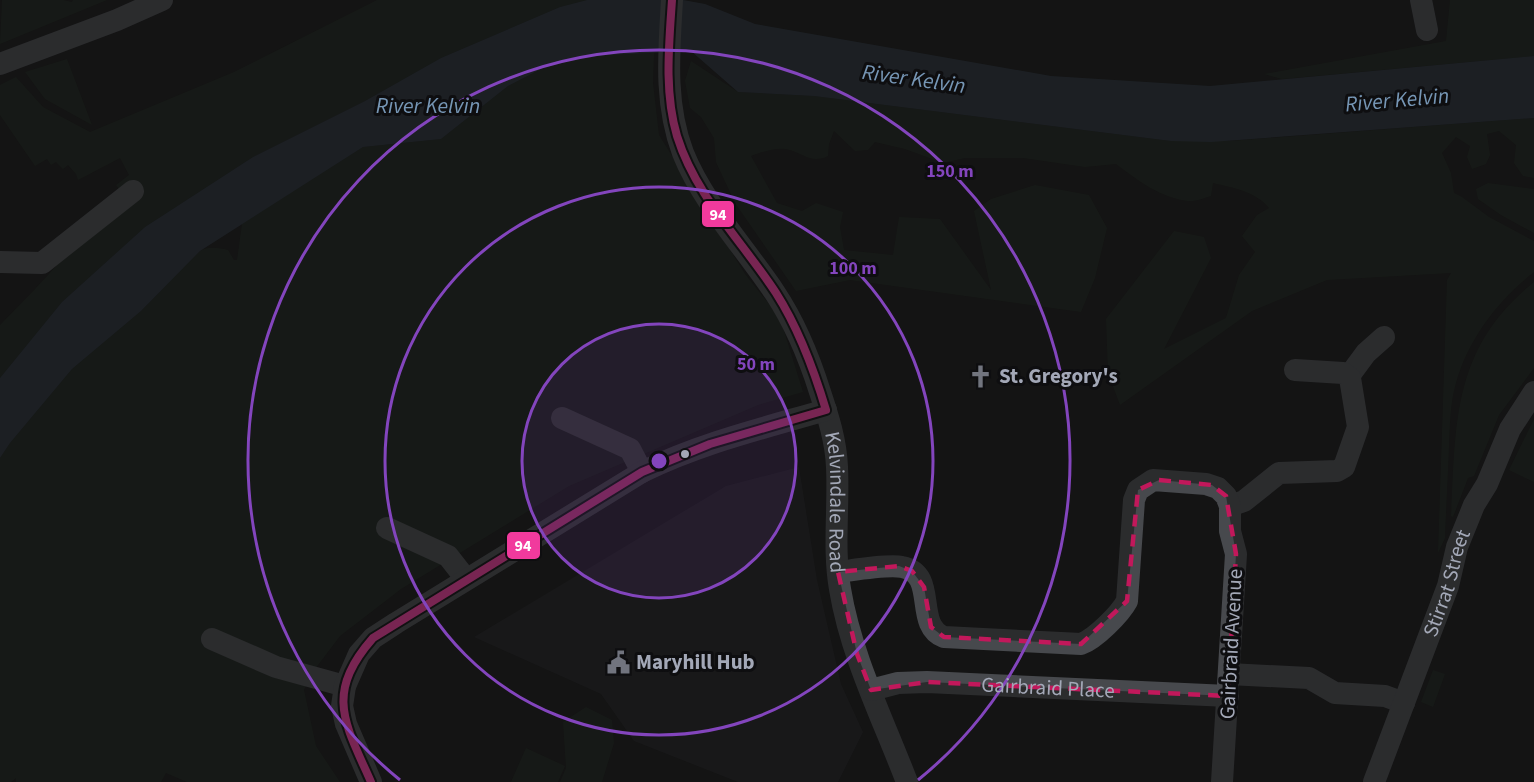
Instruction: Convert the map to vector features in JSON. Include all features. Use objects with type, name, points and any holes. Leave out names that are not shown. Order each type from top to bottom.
[{"type":"street","points":[[0,64],[117,20],[162,0]]},
{"type":"street","name":"Kelvindale Road","points":[[672,0],[668,78],[670,105],[683,154],[708,198],[785,308],[805,348],[834,440],[837,466],[838,572],[848,626],[907,782]]},
{"type":"street","points":[[1421,0],[1427,30]]},
{"type":"street","points":[[0,262],[42,263],[133,191]]},
{"type":"street","points":[[1349,376],[1366,353],[1384,337]]},
{"type":"street","points":[[838,572],[899,566],[912,571],[924,587],[928,621],[935,632],[944,637],[1081,644],[1091,638],[1118,613],[1127,601],[1134,500],[1142,487],[1149,482],[1159,480],[1212,485],[1223,491],[1230,506],[1244,501],[1279,473],[1337,471],[1344,467],[1358,427],[1349,376],[1343,373],[1295,370]]},
{"type":"street","name":"Stirrat Street","points":[[1374,782],[1448,586],[1457,547],[1474,505],[1487,484],[1510,429],[1534,392]]},
{"type":"street","points":[[371,782],[346,724],[342,706],[345,686],[354,662],[373,638],[466,579],[661,462],[722,440],[826,410]]},
{"type":"street","points":[[562,418],[630,449],[642,472]]},
{"type":"street","name":"Gairbraid Avenue","points":[[1222,782],[1236,554],[1230,531],[1230,506]]},
{"type":"street","points":[[387,528],[448,556],[466,579]]},
{"type":"street","points":[[212,639],[276,667],[345,686]]},
{"type":"street","name":"Gairbraid Place","points":[[871,690],[898,683],[927,682],[1228,685],[1309,678],[1335,693],[1384,696],[1404,703]]},
{"type":"highlighted area","points":[[1159,480],[1212,485],[1226,496],[1236,554],[1228,696],[927,682],[871,690],[857,654],[838,572],[899,566],[912,571],[924,587],[931,627],[944,637],[1081,644],[1127,601],[1138,490]]},
{"type":"shaded area","points":[[2,0],[72,2],[73,0],[107,0],[0,44]]},
{"type":"shaded area","points":[[377,0],[587,0],[560,7],[441,58],[365,101],[253,157],[145,227],[62,302],[0,378],[0,325],[77,242],[119,189],[116,185],[129,175],[120,158],[78,180],[68,165],[63,169],[56,162],[51,165],[47,159],[35,166],[0,115],[0,85],[16,77],[43,107],[90,132],[234,72]]},
{"type":"shaded area","points":[[1450,0],[1534,0],[1534,56],[1282,79],[1264,74],[1446,41]]},
{"type":"shaded area","points":[[654,53],[653,83],[659,135],[745,274],[780,318],[803,392],[758,405],[569,486],[401,589],[340,636],[312,673],[304,690],[316,746],[340,782],[187,782],[166,773],[161,782],[16,782],[16,778],[11,782],[0,782],[0,458],[72,369],[141,311],[200,251],[210,248],[228,250],[234,260],[237,260],[242,224],[363,147],[441,139],[508,86],[543,68],[590,56]]},
{"type":"shaded area","points":[[67,59],[92,125],[45,99],[25,72]]},
{"type":"shaded area","points":[[691,61],[738,92],[814,96],[1171,141],[1230,141],[1534,118],[1534,178],[1523,176],[1514,163],[1516,145],[1499,131],[1487,134],[1490,155],[1486,164],[1472,169],[1467,157],[1470,146],[1456,137],[1442,153],[1451,173],[1454,193],[1489,217],[1534,241],[1534,272],[1497,307],[1486,321],[1461,367],[1454,391],[1451,414],[1445,538],[1438,553],[1447,280],[1451,273],[1327,280],[1252,311],[1120,405],[1108,373],[1106,319],[1174,231],[1204,237],[1211,258],[1164,349],[1226,318],[1239,275],[1255,252],[1242,236],[1257,215],[1269,208],[1263,202],[1244,191],[1213,183],[1211,196],[1194,201],[1178,199],[1150,187],[1116,164],[1085,167],[1023,158],[965,158],[943,163],[905,149],[875,142],[868,150],[855,151],[834,131],[829,144],[828,156],[822,158],[808,158],[790,150],[780,149],[751,156],[777,203],[802,211],[816,203],[843,212],[840,227],[844,250],[893,255],[899,217],[940,219],[991,290],[974,211],[991,199],[1035,185],[1089,195],[1107,228],[1095,278],[1081,312],[850,280],[796,291],[735,203],[716,162],[714,138],[701,117],[690,108],[685,81]]},
{"type":"shaded area","points":[[1488,183],[1534,189],[1534,233],[1478,199],[1476,189]]},
{"type":"shaded area","points":[[1534,282],[1534,368],[1499,415],[1474,476],[1468,478],[1453,517],[1451,516],[1458,418],[1473,360],[1487,333],[1507,307]]},
{"type":"shaded area","points":[[1534,419],[1534,482],[1509,470]]},
{"type":"shaded area","points":[[799,467],[817,580],[841,684],[863,732],[838,782],[738,782],[634,741],[601,694],[474,637],[726,486]]},
{"type":"shaded area","points":[[1433,670],[1445,674],[1433,707],[1421,702]]},
{"type":"shaded area","points":[[586,707],[612,720],[614,743],[602,782],[560,782],[566,768],[563,722]]},
{"type":"shaded area","points":[[526,748],[565,766],[558,782],[511,782]]},
{"type":"water","name":"River Kelvin","points":[[587,0],[683,0],[705,4],[755,24],[1051,76],[1210,86],[1534,56],[1534,118],[1211,142],[1171,141],[814,96],[738,92],[691,51],[590,56],[543,68],[508,86],[441,139],[363,147],[200,251],[141,311],[72,369],[0,458],[0,378],[62,302],[145,227],[253,157],[365,101],[441,58],[560,7]]},
{"type":"transit line","name":"94","points":[[672,0],[669,51],[670,103],[677,136],[685,158],[708,199],[763,274],[792,321],[826,410]]},
{"type":"transit line","name":"94","points":[[371,782],[347,725],[344,693],[348,676],[373,638],[642,472],[710,444],[826,410]]},
{"type":"place","name":"St. Gregory's","points":[[981,376]]},
{"type":"place","name":"Maryhill Hub","points":[[618,662]]}]
